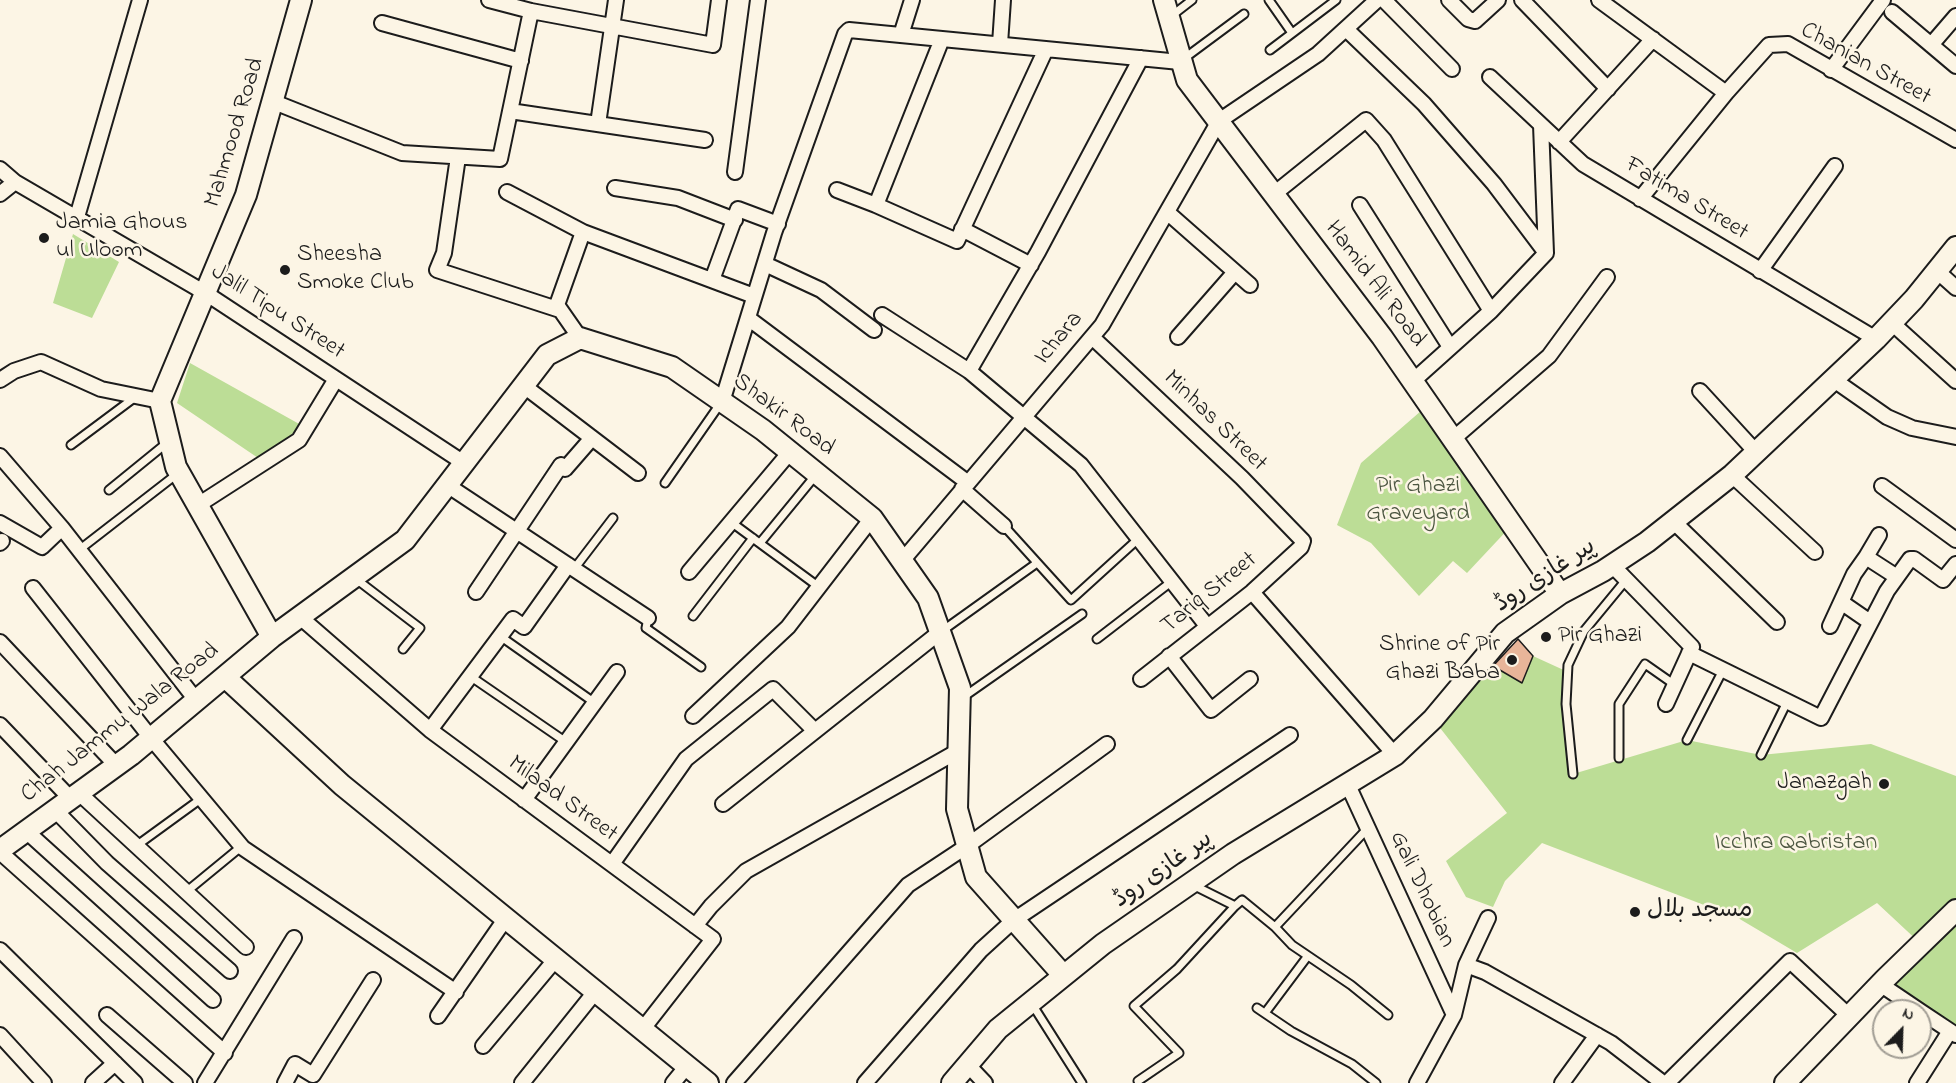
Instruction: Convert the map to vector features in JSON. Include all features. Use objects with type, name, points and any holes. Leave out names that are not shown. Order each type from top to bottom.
[{"type":"street","points":[[77,217],[140,0]]},
{"type":"street","name":"Mahmood Road","points":[[160,401],[207,294],[246,195],[301,0]]},
{"type":"street","points":[[489,0],[531,11],[713,45],[719,0]]},
{"type":"street","points":[[598,124],[616,0]]},
{"type":"street","points":[[735,172],[758,0]]},
{"type":"street","points":[[902,35],[912,0]]},
{"type":"street","points":[[1000,44],[1003,0]]},
{"type":"street","points":[[1219,121],[1318,54],[1377,0]]},
{"type":"street","points":[[1384,0],[1452,69]]},
{"type":"street","points":[[1449,0],[1468,19],[1475,21],[1498,0]]},
{"type":"street","points":[[1522,0],[1608,89]]},
{"type":"street","points":[[1599,0],[1726,93]]},
{"type":"street","points":[[1832,70],[1883,0]]},
{"type":"street","name":"Hamid Ali Road","points":[[1166,9],[1187,80],[1413,381],[1560,594]]},
{"type":"street","points":[[274,102],[402,153],[500,159],[531,11]]},
{"type":"street","points":[[1892,12],[1956,66]]},
{"type":"street","points":[[1931,45],[1956,16]]},
{"type":"street","points":[[382,23],[521,61]]},
{"type":"street","points":[[722,402],[778,224],[845,34],[855,28],[902,35],[1180,62]]},
{"type":"street","points":[[1346,29],[1424,104],[1494,184],[1546,253]]},
{"type":"street","points":[[876,205],[942,39]]},
{"type":"street","points":[[1559,142],[1653,39]]},
{"type":"street","name":"Chanian Street","points":[[1640,199],[1726,93],[1769,45],[1788,44],[1956,140]]},
{"type":"street","points":[[837,190],[957,241],[1046,49]]},
{"type":"street","points":[[969,371],[1031,265],[1141,58]]},
{"type":"street","name":"Fatima Street","points":[[1490,77],[1582,164],[1876,339]]},
{"type":"street","points":[[510,111],[705,140]]},
{"type":"street","points":[[1274,194],[1368,120],[1384,140],[1491,311]]},
{"type":"street","name":"Ichara","points":[[902,561],[1102,325],[1219,121]]},
{"type":"street","points":[[1413,381],[1491,311],[1546,253],[1541,125]]},
{"type":"street","points":[[458,158],[444,253],[436,270],[560,310]]},
{"type":"street","points":[[1761,272],[1835,166]]},
{"type":"street","name":"Jalil Tipu Street","points":[[0,169],[15,182],[207,294],[464,463]]},
{"type":"street","points":[[0,194],[15,182]]},
{"type":"street","points":[[615,188],[678,198],[735,220]]},
{"type":"street","points":[[507,192],[583,232],[754,296]]},
{"type":"street","points":[[1360,205],[1450,347]]},
{"type":"street","points":[[712,280],[738,209],[778,224]]},
{"type":"street","points":[[1167,212],[1250,285]]},
{"type":"street","points":[[962,229],[1031,265]]},
{"type":"street","points":[[0,380],[14,371],[41,362],[101,389],[160,401],[179,472],[272,637],[405,540],[547,355],[580,338],[557,305],[583,232]]},
{"type":"street","name":"پیر غازی روڈ","points":[[952,1083],[998,1029],[1103,944],[1233,854],[1395,755],[1433,719],[1505,633],[1560,594],[1612,565],[1732,475],[1892,323],[1956,247]]},
{"type":"street","points":[[765,264],[821,290],[874,330]]},
{"type":"street","points":[[1937,271],[1956,288]]},
{"type":"street","points":[[1178,337],[1235,272]]},
{"type":"street","points":[[1453,440],[1549,356],[1606,277]]},
{"type":"street","points":[[882,315],[969,371],[1081,465],[1137,540],[1207,626]]},
{"type":"street","points":[[748,318],[965,485],[1004,526]]},
{"type":"street","points":[[1892,323],[1956,381]]},
{"type":"street","name":"Shakir Road","points":[[580,338],[672,367],[790,452],[872,518],[928,598],[960,688],[957,809],[976,877],[1064,975]]},
{"type":"street","name":"Minhas Street","points":[[1092,338],[1242,478],[1303,542]]},
{"type":"street","points":[[198,505],[299,440],[336,379]]},
{"type":"street","points":[[1834,380],[1887,417],[1912,428],[1956,437]]},
{"type":"street","points":[[524,386],[638,472]]},
{"type":"street","points":[[1700,392],[1755,451]]},
{"type":"street","points":[[476,592],[561,465],[565,469],[592,438]]},
{"type":"street","points":[[689,572],[790,452]]},
{"type":"street","points":[[0,456],[62,528],[196,700]]},
{"type":"street","points":[[1732,475],[1815,552]]},
{"type":"street","points":[[447,485],[648,618]]},
{"type":"street","points":[[1882,486],[1956,540]]},
{"type":"street","points":[[693,716],[788,627],[872,518]]},
{"type":"street","points":[[1673,521],[1777,622]]},
{"type":"street","points":[[0,523],[42,547],[62,528]]},
{"type":"street","points":[[1830,626],[1879,535]]},
{"type":"street","name":"Tariq Street","points":[[1141,679],[1252,592],[1301,547],[1303,542]]},
{"type":"street","points":[[1866,557],[1897,577]]},
{"type":"street","points":[[1689,653],[1821,718],[1870,622],[1911,558],[1943,580],[1956,564]]},
{"type":"street","points":[[1612,565],[1692,647],[1666,704]]},
{"type":"street","points":[[430,730],[513,619],[524,627],[571,567]]},
{"type":"street","points":[[33,588],[151,738],[242,846],[456,992]]},
{"type":"street","points":[[1252,592],[1395,755]]},
{"type":"street","points":[[1841,602],[1870,622]]},
{"type":"street","name":"Milaad Street","points":[[300,617],[430,730],[713,939],[642,1030]]},
{"type":"street","points":[[723,804],[940,632]]},
{"type":"street","name":"Chah Jammu Wala Road","points":[[0,851],[25,830],[151,738],[272,637]]},
{"type":"street","points":[[0,642],[116,765]]},
{"type":"street","points":[[1169,656],[1210,710],[1250,679]]},
{"type":"street","points":[[524,800],[617,672]]},
{"type":"street","points":[[225,677],[342,785],[708,1083]]},
{"type":"street","points":[[612,864],[686,759],[773,689],[815,731]]},
{"type":"street","points":[[0,725],[67,800],[107,863],[230,971]]},
{"type":"street","points":[[865,1083],[981,950],[1014,920],[1290,735]]},
{"type":"street","points":[[734,1083],[908,885],[967,846],[1107,744]]},
{"type":"street","points":[[695,926],[711,906],[746,871],[958,752]]},
{"type":"street","name":"Gali Dhobian","points":[[1347,783],[1454,1015]]},
{"type":"street","points":[[67,800],[136,846],[246,948]]},
{"type":"street","points":[[25,830],[213,1000]]},
{"type":"street","points":[[0,851],[225,1053]]},
{"type":"street","points":[[1785,1083],[1880,984],[1956,910]]},
{"type":"street","points":[[438,1016],[506,918]]},
{"type":"street","points":[[1417,1083],[1454,1015],[1466,965],[1488,918]]},
{"type":"street","points":[[205,1083],[294,938]]},
{"type":"street","points":[[0,950],[135,1083]]},
{"type":"street","points":[[483,1046],[555,960]]},
{"type":"street","points":[[1466,965],[1485,972],[1597,1035],[1665,1083],[1790,961],[1850,1016]]},
{"type":"street","points":[[285,1083],[295,1064],[313,1075],[373,980]]},
{"type":"street","points":[[1880,984],[1902,999]]},
{"type":"street","points":[[522,1083],[595,992]]},
{"type":"street","points":[[107,1016],[185,1083]]},
{"type":"street","points":[[1917,1083],[1953,1033],[1932,1019]]},
{"type":"street","points":[[0,1035],[44,1083]]},
{"type":"street","points":[[1562,1083],[1597,1035]]},
{"type":"street","points":[[93,1083],[115,1063]]},
{"type":"street","points":[[967,1064],[985,1083]]},
{"type":"street","points":[[673,1083],[687,1066]]},
{"type":"lane","points":[[1166,9],[1192,0]]},
{"type":"lane","points":[[1269,0],[1292,33]]},
{"type":"lane","points":[[1270,50],[1336,0]]},
{"type":"lane","points":[[1180,62],[1244,14]]},
{"type":"lane","points":[[71,445],[136,396]]},
{"type":"lane","points":[[665,483],[722,402]]},
{"type":"lane","points":[[108,490],[170,440]]},
{"type":"lane","points":[[79,550],[179,472]]},
{"type":"lane","points":[[760,543],[817,474]]},
{"type":"lane","points":[[571,567],[613,518]]},
{"type":"lane","points":[[731,522],[819,587]]},
{"type":"lane","points":[[1004,526],[1071,600],[1137,540]]},
{"type":"lane","points":[[693,616],[753,538]]},
{"type":"lane","points":[[940,632],[1037,563]]},
{"type":"lane","points":[[354,578],[420,628],[403,649]]},
{"type":"lane","points":[[1573,774],[1566,704],[1568,665],[1584,631],[1626,580]]},
{"type":"lane","points":[[1097,639],[1171,582]]},
{"type":"lane","points":[[960,699],[1082,614]]},
{"type":"lane","points":[[648,618],[646,628],[701,667]]},
{"type":"lane","points":[[500,636],[595,703]]},
{"type":"lane","points":[[1618,758],[1619,704],[1645,664],[1675,686]]},
{"type":"lane","points":[[1687,740],[1722,670]]},
{"type":"lane","points":[[470,676],[566,742]]},
{"type":"lane","points":[[1761,755],[1787,702]]},
{"type":"lane","points":[[136,846],[202,798]]},
{"type":"lane","points":[[1275,927],[1368,828]]},
{"type":"lane","points":[[186,892],[242,846]]},
{"type":"lane","points":[[1191,884],[1235,906]]},
{"type":"lane","points":[[1138,1082],[1179,1053],[1134,1006],[1177,969],[1242,900],[1275,927],[1292,945],[1351,985],[1388,1015]]},
{"type":"lane","points":[[1265,1013],[1308,957]]},
{"type":"lane","points":[[1031,1002],[1082,1083]]},
{"type":"lane","points":[[1257,1008],[1291,1031],[1344,1059],[1376,1083]]},
{"type":"green space","points":[[73,234],[119,262],[92,318],[53,303]]},
{"type":"green space","points":[[190,363],[301,425],[264,462],[177,403]]},
{"type":"green space","name":"Pir Ghazi Graveyard","points":[[1429,404],[1512,525],[1467,573],[1453,561],[1419,596],[1371,543],[1337,525],[1361,463]]},
{"type":"green space","name":"Icchra Qabristan","points":[[1533,656],[1568,672],[1573,774],[1687,740],[1761,755],[1871,744],[1956,776],[1956,1034],[1932,1018],[1932,999],[1903,999],[1880,984],[1921,944],[1877,903],[1797,953],[1738,918],[1542,843],[1505,881],[1493,907],[1466,897],[1446,861],[1507,813],[1433,719],[1482,659],[1522,683]]},
{"type":"building","name":"Shrine of Pir Ghazi Baba","points":[[1518,639],[1533,656],[1522,683],[1493,666]]},
{"type":"place","name":"Jamia Ghous ul Uloom","points":[[44,238]]},
{"type":"place","name":"Sheesha Smoke Club","points":[[285,270]]},
{"type":"place","name":"Pir Ghazi","points":[[1546,637]]},
{"type":"place","name":"Shrine of Pir Ghazi Baba","points":[[1512,660]]},
{"type":"place","name":"Janazgah","points":[[1884,784]]},
{"type":"place","name":"مسجد بلال","points":[[1635,912]]}]
